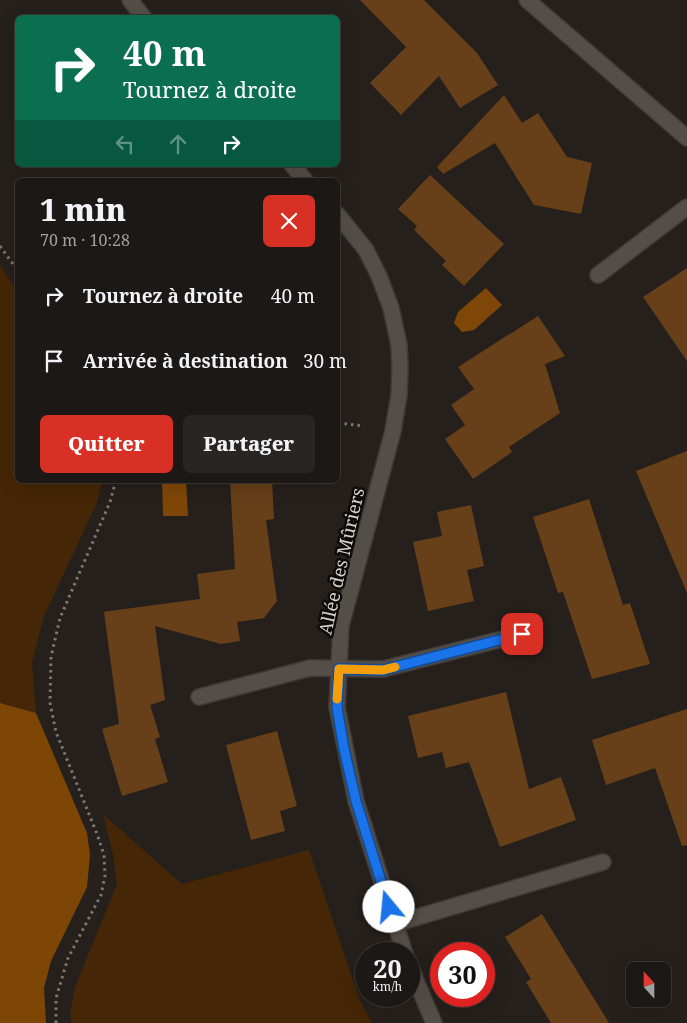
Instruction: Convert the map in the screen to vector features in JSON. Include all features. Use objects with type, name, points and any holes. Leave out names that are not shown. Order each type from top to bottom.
[{"type":"street","points":[[130,0],[142,15]]},
{"type":"street","points":[[527,0],[687,138]]},
{"type":"street","points":[[294,167],[303,178]]},
{"type":"street","points":[[598,274],[687,207]]},
{"type":"street","name":"Allée des Mûriers","points":[[340,218],[366,250],[391,308],[399,344],[399,395],[393,430],[341,626],[337,707],[356,801],[401,942]]},
{"type":"street","points":[[199,697],[310,668],[383,670],[522,634]]},
{"type":"street","points":[[394,924],[603,862]]},
{"type":"street","points":[[420,990],[434,1023]]},
{"type":"path","points":[[0,246],[15,267]]},
{"type":"path","points":[[56,1023],[56,998],[68,958],[100,895],[106,876],[104,855],[98,834],[56,732],[50,703],[51,657],[60,618],[110,502],[115,483]]},
{"type":"shaded area","points":[[0,265],[15,288],[15,483],[102,483],[96,505],[44,616],[32,663],[36,713],[0,703]]},
{"type":"shaded area","points":[[486,288],[502,305],[474,330],[462,332],[454,323],[458,312]]},
{"type":"shaded area","points":[[162,483],[186,483],[188,516],[163,516]]},
{"type":"shaded area","points":[[0,703],[36,713],[87,833],[90,855],[87,887],[51,961],[44,988],[46,1023],[0,1023]]},
{"type":"shaded area","points":[[103,814],[182,884],[309,850],[355,986],[355,1007],[363,1007],[372,1023],[72,1023],[70,1015],[75,987],[117,884],[113,854]]},
{"type":"building","points":[[360,0],[424,0],[477,53],[498,85],[460,108],[439,76],[401,115],[370,83],[406,47]]},
{"type":"building","points":[[504,95],[522,123],[538,113],[567,157],[592,163],[581,214],[534,205],[495,143],[443,174],[437,167]]},
{"type":"building","points":[[430,175],[504,244],[464,286],[442,265],[446,261],[414,230],[417,226],[398,209]]},
{"type":"building","points":[[687,268],[687,361],[643,297]]},
{"type":"building","points":[[538,316],[565,356],[545,364],[560,413],[509,447],[512,452],[473,479],[445,439],[465,425],[451,405],[474,389],[458,367]]},
{"type":"building","points":[[687,451],[687,593],[636,471]]},
{"type":"building","points":[[230,483],[272,483],[274,519],[266,520],[277,601],[264,618],[237,622],[240,641],[221,644],[155,626],[165,700],[150,705],[160,737],[155,739],[168,782],[122,796],[102,729],[119,724],[104,612],[102,612],[200,599],[197,574],[235,569]]},
{"type":"building","points":[[589,499],[623,605],[630,603],[650,664],[592,679],[563,592],[558,593],[533,517]]},
{"type":"building","points":[[471,505],[484,566],[467,570],[474,601],[428,611],[413,542],[442,536],[437,512]]},
{"type":"building","points":[[506,692],[529,789],[561,777],[576,820],[500,847],[469,762],[446,768],[442,752],[418,758],[408,716]]},
{"type":"building","points":[[687,709],[687,845],[682,846],[655,768],[606,785],[592,740]]},
{"type":"building","points":[[277,731],[297,806],[280,811],[285,831],[251,840],[226,745]]},
{"type":"building","points":[[542,914],[609,1023],[551,1023],[526,982],[531,979],[505,937]]},
{"type":"slow traffic","points":[[337,699],[339,669],[383,670],[395,667]]},
{"type":"route","points":[[389,907],[356,801],[344,749],[337,707],[339,669],[383,670],[522,634]]}]
